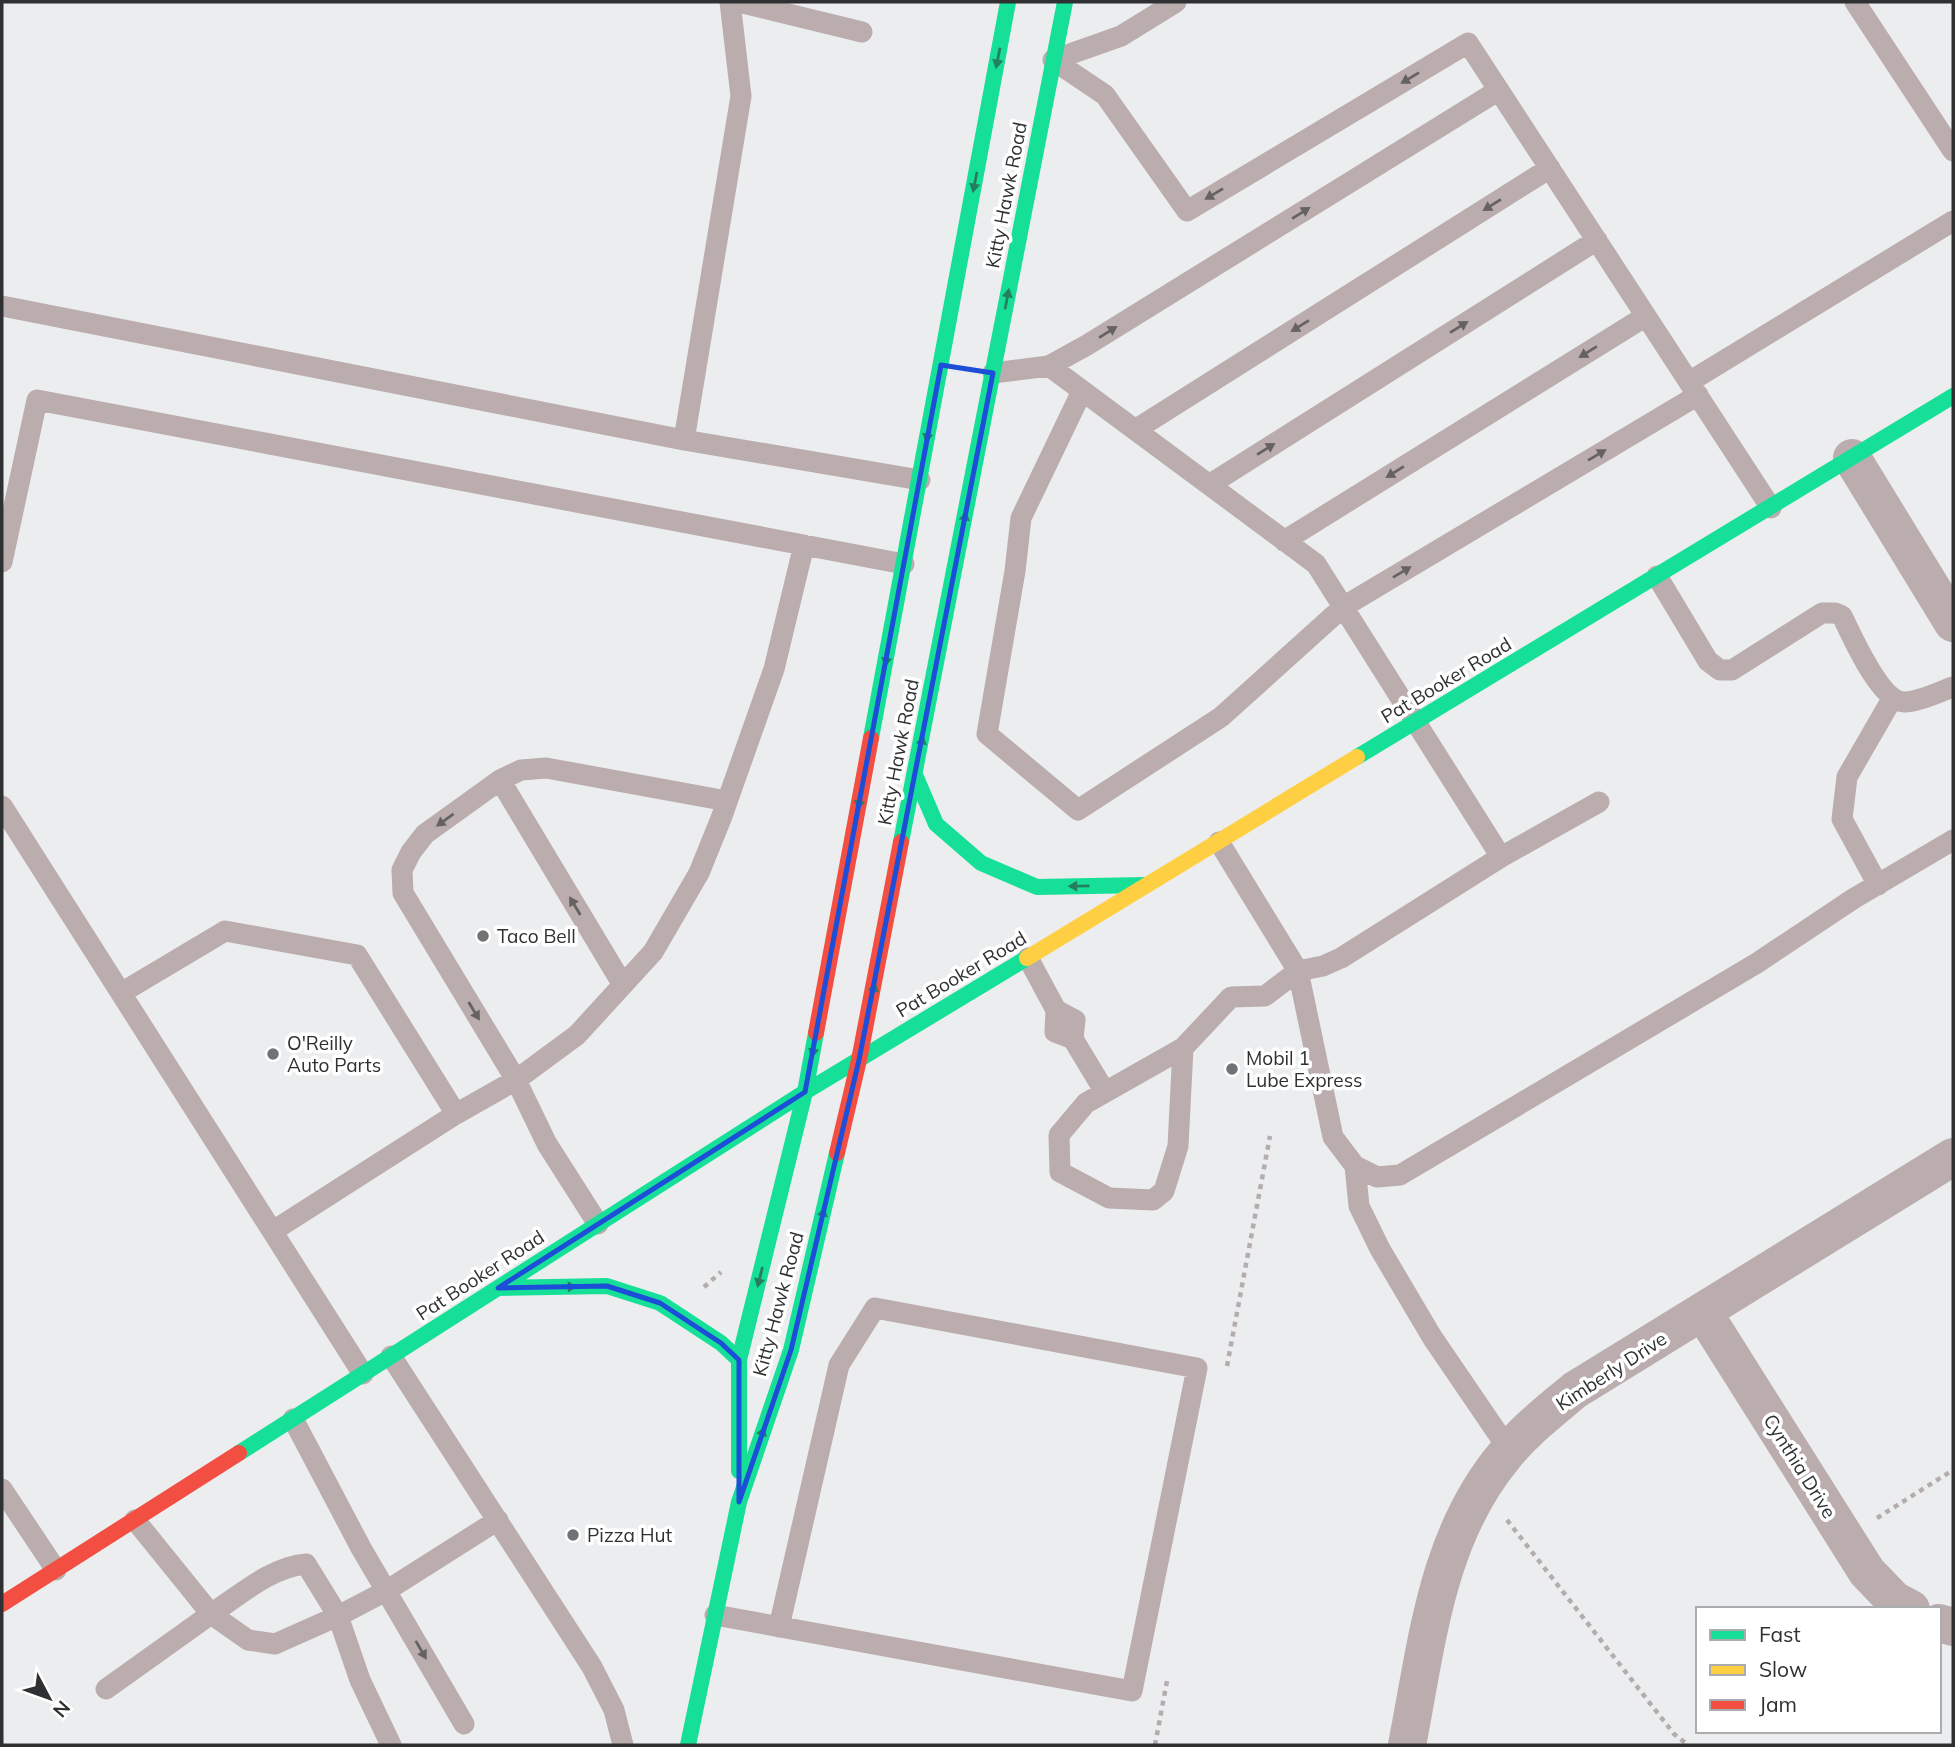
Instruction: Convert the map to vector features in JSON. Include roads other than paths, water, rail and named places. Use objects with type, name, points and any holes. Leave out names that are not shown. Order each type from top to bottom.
[{"type":"main road","name":"Kitty Hawk Road","points":[[739,1502],[739,1360],[806,1092],[919,480],[947,366],[1008,2]]},
{"type":"main road","name":"Kitty Hawk Road","points":[[688,1745],[739,1502],[791,1350],[859,1060],[915,775],[986,372],[1065,2]]},
{"type":"main road","name":"Pat Booker Road","points":[[2,1604],[806,1092],[1953,396]]},
{"type":"main road","points":[[915,775],[936,824],[981,863],[1037,887],[1147,885]]},
{"type":"main road","points":[[498,1288],[607,1286],[660,1303],[720,1343],[739,1360]]},
{"type":"street","points":[[1852,458],[1953,623]]},
{"type":"street","name":"Kimberly Drive","points":[[1407,1745],[1438,1587],[1449,1553],[1463,1519],[1481,1488],[1527,1430],[1575,1390],[1953,1157]]},
{"type":"street","name":"Cynthia Drive","points":[[1703,1312],[1867,1572],[1894,1600],[1907,1607]]},
{"type":"lane","points":[[684,440],[741,96],[730,2]]},
{"type":"lane","points":[[738,2],[862,32]]},
{"type":"lane","points":[[1054,60],[1121,36],[1176,2]]},
{"type":"lane","points":[[1855,2],[1953,151]]},
{"type":"lane","points":[[1054,60],[1105,95],[1187,211],[1468,43],[1771,508]]},
{"type":"lane","points":[[986,372],[1049,366],[1099,338],[1499,90]]},
{"type":"lane","points":[[1135,430],[1550,168]]},
{"type":"lane","points":[[1082,391],[1021,518],[1015,571],[987,734],[1078,810],[1221,717],[1343,607],[1693,389],[1953,221]]},
{"type":"lane","points":[[1209,485],[1597,240]]},
{"type":"lane","points":[[2,306],[684,440],[919,480]]},
{"type":"lane","points":[[1284,541],[1646,316]]},
{"type":"lane","points":[[1049,366],[1316,564],[1501,857]]},
{"type":"lane","points":[[2,562],[37,400],[904,564]]},
{"type":"lane","points":[[273,1231],[456,1114],[516,1080],[577,1035],[653,952],[699,873],[727,801],[774,669],[804,545]]},
{"type":"lane","points":[[1657,576],[1708,661],[1720,670],[1732,670],[1822,613],[1835,613],[1842,616],[1878,683],[1892,699],[1904,703],[1953,687]]},
{"type":"lane","points":[[1878,885],[1842,819],[1847,777],[1892,699]]},
{"type":"lane","points":[[598,1224],[547,1144],[516,1080],[403,893],[402,870],[411,852],[425,834],[500,780],[521,770],[546,768],[727,801]]},
{"type":"lane","points":[[500,780],[623,985]]},
{"type":"lane","points":[[1183,1048],[1178,1146],[1164,1192],[1153,1200],[1109,1198],[1060,1171],[1059,1135],[1086,1103],[1183,1048],[1231,997],[1265,996],[1298,971],[1323,966],[1341,958],[1501,857],[1599,802]]},
{"type":"lane","points":[[2,806],[363,1374]]},
{"type":"lane","points":[[1219,842],[1298,971],[1333,1137],[1355,1166],[1377,1177],[1400,1175],[1758,963],[1953,840]]},
{"type":"lane","points":[[121,993],[225,931],[357,955],[456,1114]]},
{"type":"lane","points":[[1028,958],[1056,1010],[1074,1020],[1073,1039],[1105,1092]]},
{"type":"lane","points":[[1355,1166],[1359,1206],[1380,1249],[1432,1337],[1509,1450]]},
{"type":"lane","points":[[715,1615],[779,1627],[1132,1691],[1197,1368],[875,1308],[839,1365],[779,1627]]},
{"type":"lane","points":[[391,1356],[592,1667],[614,1710],[623,1745]]},
{"type":"lane","points":[[293,1419],[386,1591],[464,1724]]},
{"type":"lane","points":[[2,1489],[56,1570]]},
{"type":"lane","points":[[135,1520],[211,1614],[248,1640],[275,1644],[386,1591],[498,1520]]},
{"type":"lane","points":[[106,1689],[272,1574],[293,1565],[306,1564],[338,1616],[360,1680],[391,1745]]},
{"type":"place","name":"Taco Bell","points":[[483,936]]},
{"type":"place","name":"O'Reilly Auto Parts","points":[[273,1054]]},
{"type":"place","name":"Mobil 1 Lube Express","points":[[1232,1069]]},
{"type":"place","name":"Pizza Hut","points":[[573,1535]]}]
